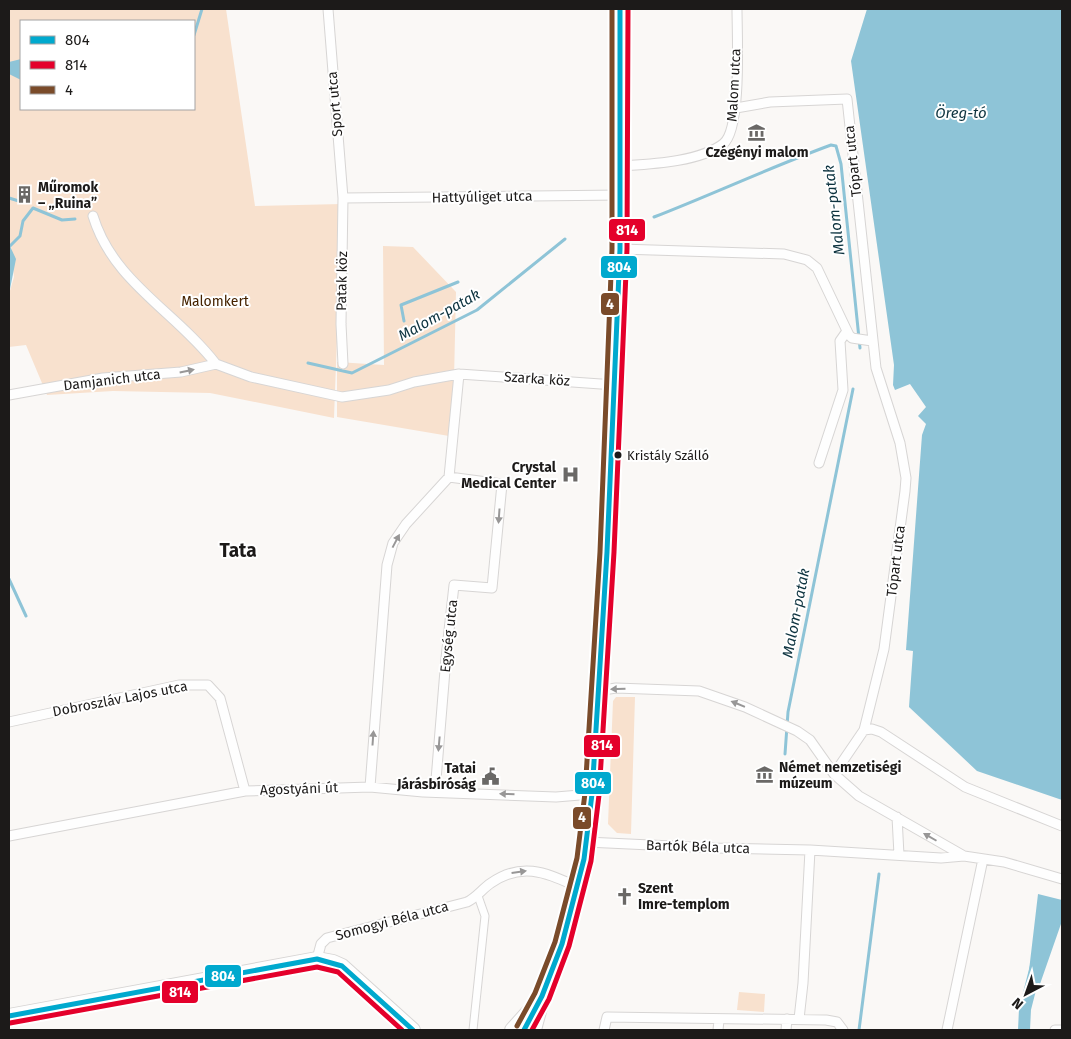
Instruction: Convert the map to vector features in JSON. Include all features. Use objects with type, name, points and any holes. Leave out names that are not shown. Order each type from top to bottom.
[{"type":"main road","points":[[524,1030],[542,996],[562,944],[578,887],[592,794],[615,385],[622,195],[620,9]]},
{"type":"main road","name":"Somogyi Béla utca","points":[[9,1016],[317,959],[342,966],[412,1029]]},
{"type":"main road","points":[[512,1030],[542,996]]},
{"type":"main road","points":[[534,1030],[542,996]]},
{"type":"main road","points":[[542,996],[542,1030]]},
{"type":"street","name":"Sport utca","points":[[328,9],[343,198]]},
{"type":"street","name":"Malom utca","points":[[622,166],[651,164],[708,152],[724,144],[731,134],[736,108],[737,9]]},
{"type":"street","name":"Tópart utca","points":[[736,108],[770,102],[847,99],[872,341],[879,382],[900,443],[906,478],[884,649],[864,730],[834,774]]},
{"type":"street","name":"Hattyúliget utca","points":[[343,198],[622,195]]},
{"type":"street","name":"Patak köz","points":[[343,198],[341,324],[343,364]]},
{"type":"street","points":[[93,216],[100,237],[125,275],[199,342],[216,364]]},
{"type":"street","points":[[620,249],[784,254],[807,260],[820,271],[854,336]]},
{"type":"street","points":[[819,463],[843,390],[840,341],[854,336],[872,341]]},
{"type":"street","name":"Szarka köz","points":[[216,364],[250,377],[342,398],[459,374],[615,385]]},
{"type":"street","name":"Damjanich utca","points":[[9,396],[103,378],[181,372],[216,364]]},
{"type":"street","points":[[370,787],[387,565],[393,543],[406,524],[449,477],[459,374]]},
{"type":"street","name":"Egység utca","points":[[435,792],[454,585],[492,588],[502,484],[449,477]]},
{"type":"street","name":"Dobroszláv Lajos utca","points":[[9,722],[179,685],[208,684],[220,698],[246,791]]},
{"type":"street","points":[[597,691],[616,688],[699,692],[730,700],[786,726],[810,740],[834,774],[859,796],[964,856]]},
{"type":"street","points":[[864,730],[872,729],[881,732],[965,787],[997,802],[1062,826]]},
{"type":"street","name":"Agostyáni út","points":[[9,836],[246,791],[370,787],[435,792],[556,797],[592,794]]},
{"type":"street","points":[[897,817],[900,855]]},
{"type":"street","name":"Bartók Béla utca","points":[[586,842],[810,850],[941,858],[964,856],[1004,862],[1062,879]]},
{"type":"street","points":[[799,1019],[803,983],[810,850]]},
{"type":"street","points":[[947,1030],[983,859]]},
{"type":"street","points":[[473,1030],[485,916],[478,896],[498,878],[515,871],[537,870],[578,887]]},
{"type":"street","name":"Somogyi Béla utca","points":[[317,959],[321,944],[327,938],[467,902],[478,896]]},
{"type":"street","points":[[604,1030],[607,1017],[719,1020],[799,1019],[837,1022],[842,1030]]},
{"type":"street","points":[[786,1030],[787,1019]]},
{"type":"street","points":[[718,1030],[719,1020]]},
{"type":"street","points":[[1055,1030],[1061,1030]]},
{"type":"green space","name":"Malomkert","points":[[9,9],[226,9],[255,206],[342,204],[334,418],[210,393],[113,391],[47,395],[26,345],[9,347],[9,294],[14,277],[11,246],[9,244]]},
{"type":"green space","points":[[383,246],[413,247],[456,292],[454,379],[449,436],[337,417],[337,362],[384,365]]},
{"type":"green space","points":[[616,697],[635,697],[631,834],[617,833],[608,824],[613,701]]},
{"type":"green space","points":[[739,992],[765,994],[764,1012],[737,1010]]},
{"type":"water","name":"Öreg-tó","points":[[867,9],[1062,9],[1062,800],[977,771],[909,707],[913,651],[906,650],[922,435],[926,424],[918,416],[926,407],[910,384],[895,390],[893,385],[894,365],[851,61]]},
{"type":"water","points":[[20,59],[20,80],[9,74],[9,62]]},
{"type":"water","points":[[9,244],[16,259],[9,294]]},
{"type":"water","points":[[1038,894],[1062,900],[1062,921],[1040,984],[1028,979]]},
{"type":"waterway","points":[[195,32],[202,9]]},
{"type":"waterway","name":"Malom-patak","points":[[654,217],[809,153],[831,145],[836,146],[841,164],[860,348]]},
{"type":"waterway","points":[[9,198],[22,202]]},
{"type":"waterway","name":"Malom-patak","points":[[9,247],[20,236],[23,221],[33,208],[62,220],[75,219]]},
{"type":"waterway","name":"Malom-patak","points":[[308,363],[352,373],[477,310],[565,239]]},
{"type":"waterway","points":[[404,321],[401,305],[458,282]]},
{"type":"waterway","name":"Malom-patak","points":[[785,754],[788,712],[853,389]]},
{"type":"waterway","points":[[9,579],[26,616]]},
{"type":"waterway","name":"Malom-patak","points":[[859,1030],[879,874]]},
{"type":"waterway","points":[[1024,1030],[1025,1009],[1036,966]]},
{"type":"transit line","name":"4","points":[[517,1026],[535,993],[555,942],[577,858],[585,793],[600,552],[612,249],[612,9]]},
{"type":"transit line","name":"804","points":[[524,1030],[542,996],[562,944],[584,859],[592,794],[607,552],[620,249],[620,9]]},
{"type":"transit line","name":"814","points":[[532,1030],[549,999],[569,946],[591,861],[599,795],[614,552],[627,249],[628,9]]},
{"type":"transit line","name":"804","points":[[9,1016],[317,959],[342,966],[413,1030]]},
{"type":"transit line","name":"814","points":[[10,1023],[317,967],[338,972],[402,1030]]},
{"type":"place","name":"Czégényi malom","points":[[757,132]]},
{"type":"place","name":"Műromok – „Ruina”","points":[[24,195]]},
{"type":"place","name":"Kristály Szálló","points":[[618,455]]},
{"type":"place","name":"Crystal Medical Center","points":[[570,475]]},
{"type":"place","name":"Német nemzetiségi múzeum","points":[[765,775]]},
{"type":"place","name":"Tatai Járásbíróság","points":[[490,776]]},
{"type":"place","name":"Szent Imre-templom","points":[[624,896]]},
{"type":"district","name":"Tata","points":[[238,550]]}]
